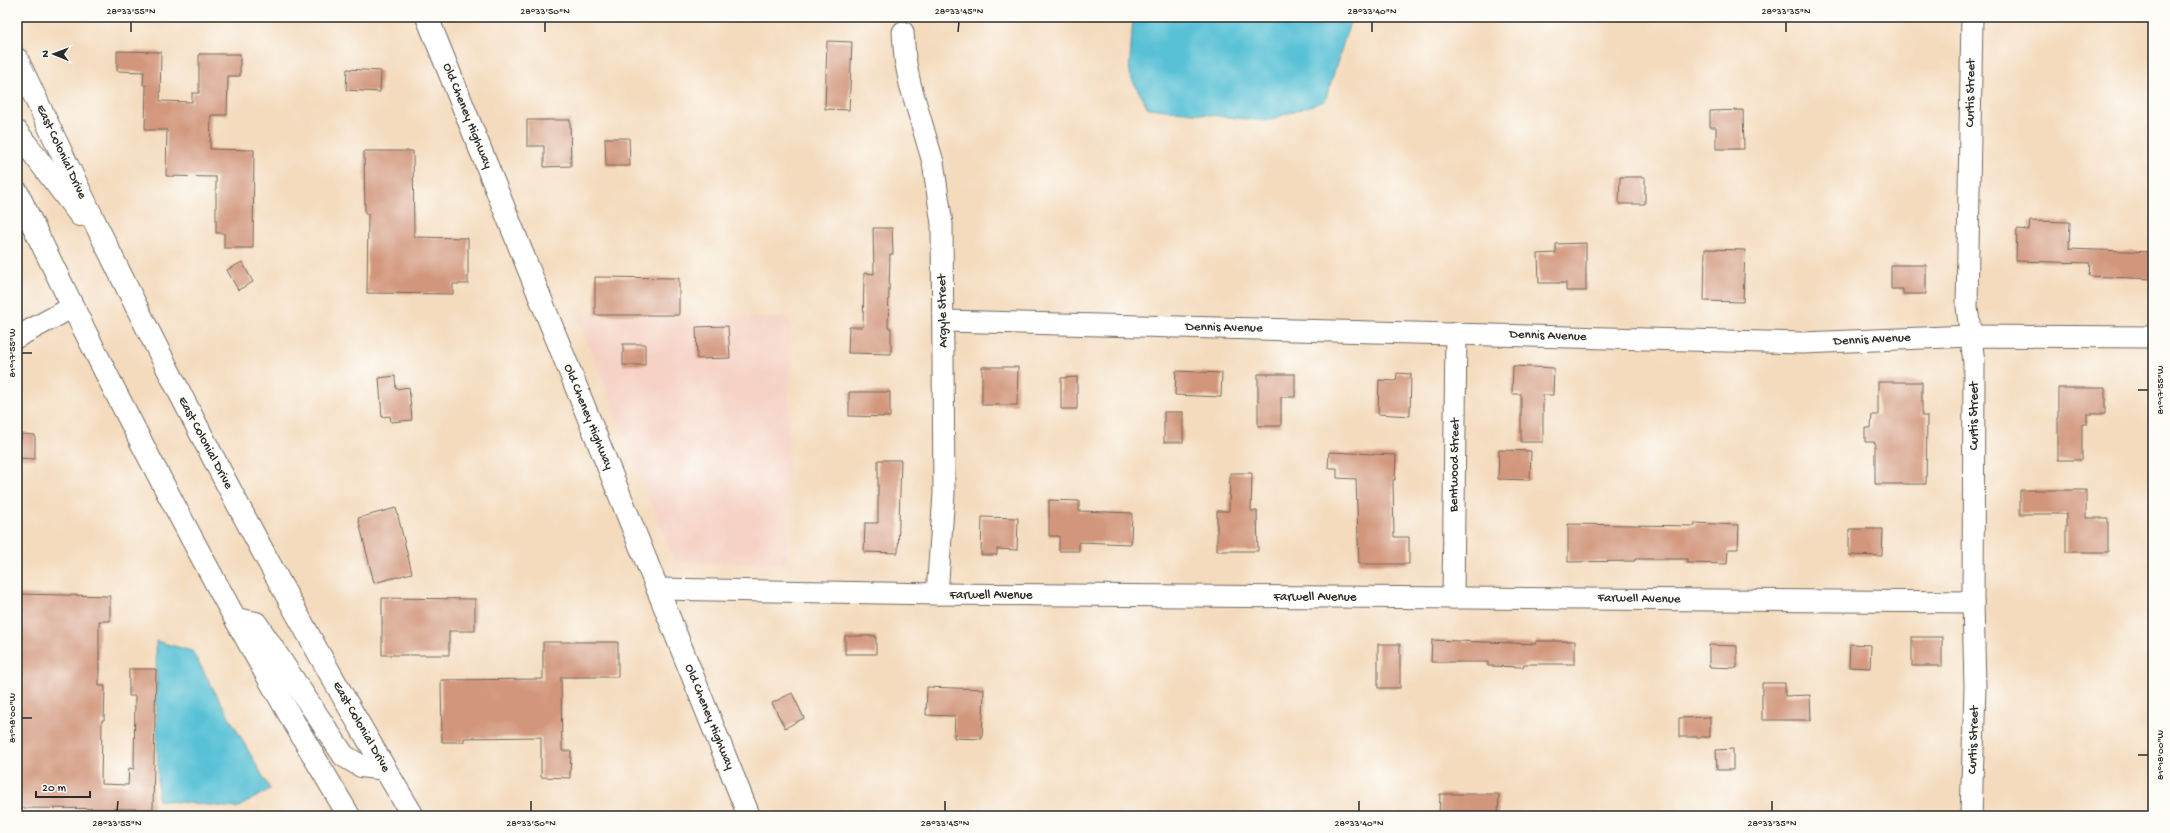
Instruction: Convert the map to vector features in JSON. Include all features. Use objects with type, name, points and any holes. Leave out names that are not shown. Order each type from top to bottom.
[{"type":"main road","name":"Old Cheney Highway","points":[[427,17],[749,816]]},
{"type":"main road","name":"East Colonial Drive","points":[[17,59],[108,253],[241,512],[385,769],[413,816]]},
{"type":"main road","points":[[17,132],[108,253]]},
{"type":"main road","points":[[17,192],[73,308],[132,424],[236,619],[349,815]]},
{"type":"main road","points":[[236,619],[256,623],[344,756],[361,766],[385,769]]},
{"type":"street","name":"Curtis Street","points":[[1971,816],[1975,687],[1973,602],[1974,362],[1967,307],[1972,17]]},
{"type":"street","name":"Argyle Street","points":[[903,32],[905,58],[910,84],[933,162],[942,224],[944,321],[944,494],[937,594]]},
{"type":"street","points":[[17,337],[73,308]]},
{"type":"street","name":"Dennis Avenue","points":[[944,321],[1456,333],[1803,344],[1970,336],[2153,337]]},
{"type":"street","name":"Bentwood Street","points":[[1453,598],[1456,333]]},
{"type":"street","name":"Farwell Avenue","points":[[657,589],[937,594],[1973,602]]},
{"type":"shaded area","points":[[576,315],[790,318],[787,564],[675,562]]},
{"type":"water","points":[[1133,17],[1351,17],[1351,19],[1325,101],[1265,121],[1148,108],[1129,74]]},
{"type":"water","points":[[156,641],[192,651],[270,789],[237,808],[158,800]]},
{"type":"building","points":[[827,41],[852,42],[849,110],[825,109]]},
{"type":"building","points":[[117,51],[161,52],[160,101],[192,102],[192,93],[199,93],[199,54],[240,54],[240,76],[228,76],[227,115],[211,115],[210,149],[254,150],[253,248],[224,248],[224,233],[216,233],[216,177],[166,176],[167,130],[145,130],[146,85],[143,85],[144,72],[117,71]]},
{"type":"building","points":[[347,69],[381,71],[380,92],[346,90]]},
{"type":"building","points":[[1743,110],[1744,149],[1716,149],[1716,127],[1710,127],[1710,111]]},
{"type":"building","points":[[527,120],[570,120],[571,166],[544,167],[544,146],[527,146]]},
{"type":"building","points":[[605,138],[629,138],[630,166],[606,166]]},
{"type":"building","points":[[364,151],[413,151],[414,237],[468,238],[468,284],[453,284],[453,294],[367,293],[368,214],[365,214]]},
{"type":"building","points":[[1620,177],[1645,177],[1645,204],[1619,204]]},
{"type":"building","points":[[2030,221],[2070,222],[2069,249],[2153,252],[2153,279],[2089,276],[2090,263],[2016,261],[2017,229],[2029,230]]},
{"type":"building","points":[[873,228],[892,228],[893,254],[890,254],[888,328],[891,328],[891,354],[848,353],[849,327],[863,327],[864,273],[874,274]]},
{"type":"building","points":[[1586,243],[1586,291],[1566,291],[1566,283],[1539,283],[1538,254],[1556,253],[1556,244]]},
{"type":"building","points":[[1705,249],[1745,250],[1743,302],[1704,301]]},
{"type":"building","points":[[242,262],[253,282],[238,290],[227,270]]},
{"type":"building","points":[[1891,265],[1926,265],[1926,294],[1903,294],[1903,289],[1891,289]]},
{"type":"building","points":[[595,277],[679,278],[679,315],[595,315]]},
{"type":"building","points":[[728,326],[730,358],[697,359],[696,327]]},
{"type":"building","points":[[623,344],[645,344],[645,365],[623,365]]},
{"type":"building","points":[[1513,366],[1554,368],[1553,395],[1543,395],[1543,442],[1521,442],[1521,394],[1512,394]]},
{"type":"building","points":[[982,367],[1018,367],[1017,405],[982,405]]},
{"type":"building","points":[[1176,371],[1222,373],[1221,397],[1175,395]]},
{"type":"building","points":[[1397,373],[1411,374],[1410,416],[1378,414],[1379,380],[1396,381]]},
{"type":"building","points":[[1258,374],[1295,374],[1295,397],[1281,397],[1281,426],[1258,426]]},
{"type":"building","points":[[395,376],[396,389],[409,387],[412,420],[391,422],[390,416],[382,417],[379,378]]},
{"type":"building","points":[[1077,377],[1077,409],[1061,409],[1061,378]]},
{"type":"building","points":[[1878,382],[1922,382],[1922,416],[1927,416],[1926,484],[1875,484],[1875,442],[1865,442],[1865,428],[1871,428],[1872,415],[1878,415]]},
{"type":"building","points":[[2058,388],[2105,388],[2105,414],[2087,414],[2087,424],[2082,424],[2082,460],[2058,460]]},
{"type":"building","points":[[849,392],[890,392],[890,417],[849,416]]},
{"type":"building","points":[[1164,412],[1183,412],[1183,442],[1164,442]]},
{"type":"building","points":[[21,434],[35,435],[35,459],[17,458],[17,439],[21,439]]},
{"type":"building","points":[[1499,450],[1531,451],[1530,480],[1498,479]]},
{"type":"building","points":[[1329,452],[1396,455],[1395,480],[1393,480],[1394,537],[1409,537],[1409,564],[1359,564],[1356,479],[1337,478],[1337,468],[1328,468]]},
{"type":"building","points":[[878,460],[901,460],[898,553],[864,552],[865,523],[878,523]]},
{"type":"building","points":[[1230,473],[1252,473],[1251,511],[1257,511],[1258,551],[1217,551],[1217,511],[1229,511]]},
{"type":"building","points":[[2020,490],[2086,490],[2086,518],[2108,518],[2108,552],[2066,552],[2066,514],[2020,514]]},
{"type":"building","points":[[1049,500],[1079,501],[1079,511],[1132,513],[1131,544],[1079,542],[1079,551],[1059,551],[1059,536],[1049,536]]},
{"type":"building","points":[[396,508],[412,573],[374,583],[358,518]]},
{"type":"building","points":[[982,517],[1018,518],[1017,550],[997,549],[997,555],[981,555]]},
{"type":"building","points":[[1695,523],[1739,525],[1738,549],[1728,549],[1727,564],[1687,563],[1687,559],[1635,559],[1635,561],[1568,562],[1568,524],[1695,526]]},
{"type":"building","points":[[1849,529],[1883,529],[1882,556],[1849,555]]},
{"type":"building","points":[[17,594],[110,596],[110,621],[99,621],[99,686],[105,686],[104,720],[102,720],[101,784],[128,785],[129,768],[134,769],[135,696],[129,696],[129,669],[156,669],[153,809],[17,808]]},
{"type":"building","points":[[382,598],[475,599],[475,631],[449,631],[449,655],[382,655]]},
{"type":"building","points":[[845,636],[876,636],[876,654],[845,654]]},
{"type":"building","points":[[1912,637],[1942,637],[1942,666],[1912,666]]},
{"type":"building","points":[[1432,640],[1536,644],[1536,641],[1575,641],[1575,664],[1524,664],[1523,667],[1488,666],[1488,662],[1431,662]]},
{"type":"building","points":[[543,642],[618,642],[618,677],[561,677],[562,751],[571,751],[570,778],[541,777],[541,737],[464,738],[464,742],[442,742],[441,680],[543,679]]},
{"type":"building","points":[[1378,644],[1400,644],[1400,688],[1378,688]]},
{"type":"building","points":[[1850,644],[1871,645],[1870,668],[1849,667]]},
{"type":"building","points":[[1709,645],[1737,646],[1737,668],[1709,667]]},
{"type":"building","points":[[1762,683],[1785,683],[1785,696],[1810,695],[1811,720],[1762,720]]},
{"type":"building","points":[[927,687],[984,689],[982,739],[954,738],[955,716],[926,715]]},
{"type":"building","points":[[792,693],[804,718],[785,728],[772,703]]},
{"type":"building","points":[[1710,717],[1710,737],[1679,737],[1679,718]]},
{"type":"building","points":[[1733,749],[1733,770],[1717,770],[1716,750]]},
{"type":"building","points":[[1440,794],[1499,794],[1498,816],[1439,816]]}]
